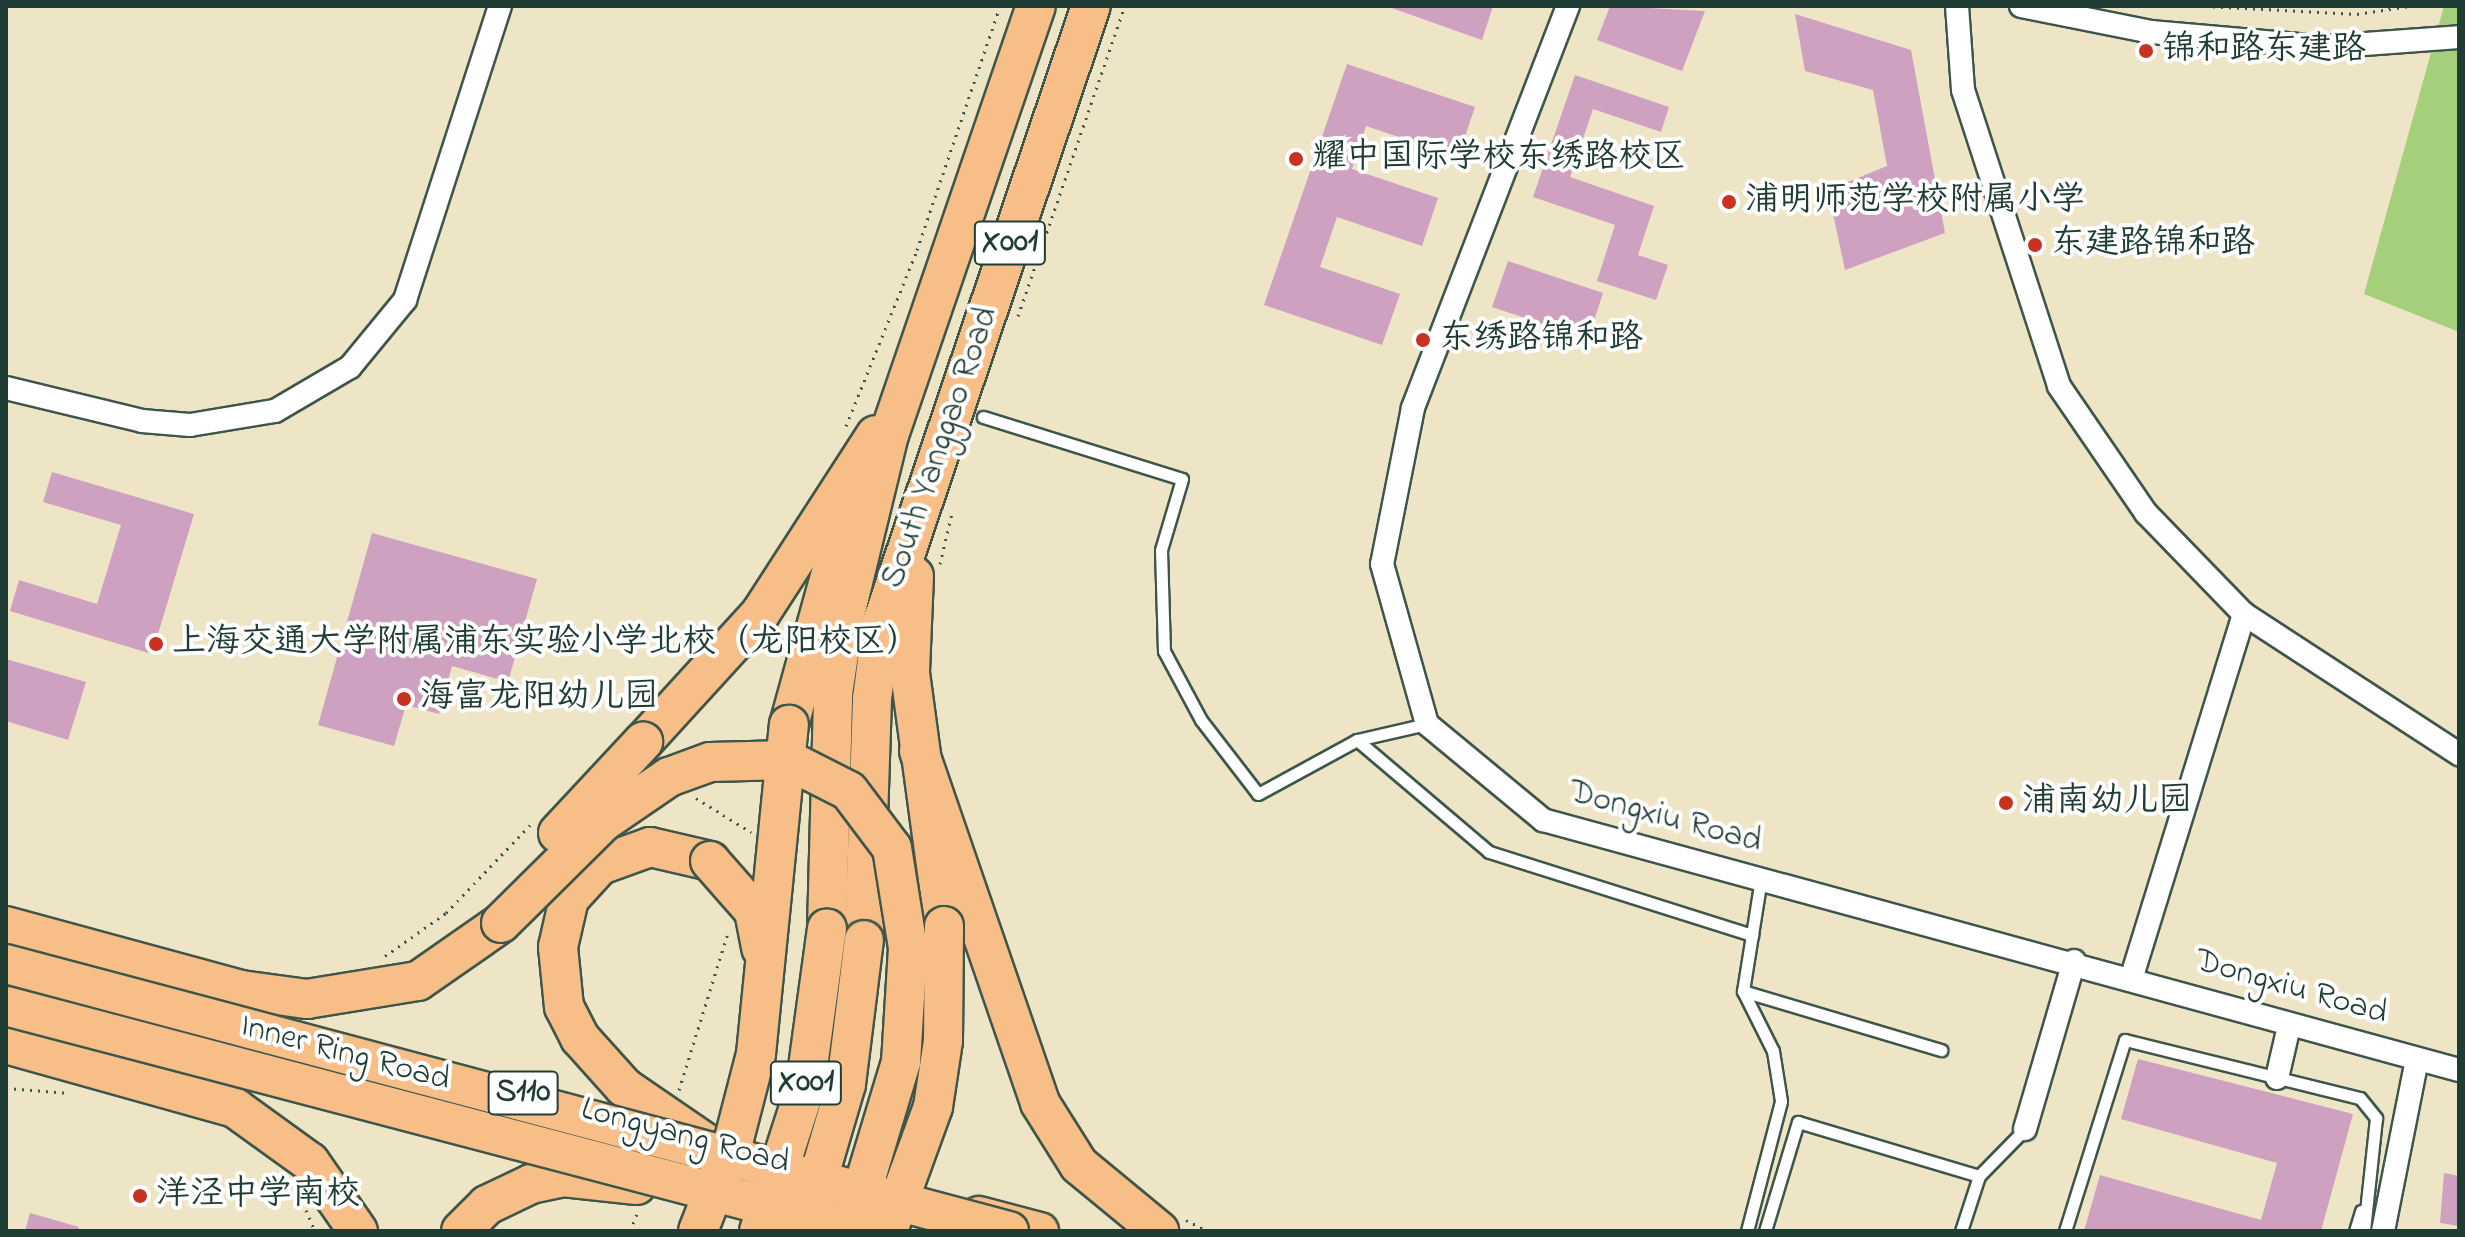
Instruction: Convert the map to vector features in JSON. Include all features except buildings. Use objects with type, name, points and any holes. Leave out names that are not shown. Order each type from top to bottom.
[{"type":"highway","name":"South Yanggao Road","points":[[759,1231],[808,1077],[827,929],[840,647],[911,364],[1036,6]]},
{"type":"highway","name":"South Yanggao Road","points":[[799,1231],[846,1084],[864,940],[880,638],[930,480],[1091,6]]},
{"type":"highway","points":[[698,1231],[734,1139],[762,1015],[789,725],[826,570],[911,364]]},
{"type":"highway","points":[[365,978],[448,966],[494,916],[792,572],[911,364]]},
{"type":"highway","points":[[888,1231],[933,1107],[943,1041],[944,926],[919,751],[909,625],[930,480]]},
{"type":"highway","points":[[919,751],[1040,1103],[1079,1165],[1167,1223]]},
{"type":"highway","points":[[494,916],[603,822],[669,777],[710,762],[788,760],[849,791],[892,848],[904,894],[908,995],[884,1136],[846,1231]]},
{"type":"highway","points":[[704,1142],[633,1095],[580,1038],[564,1007],[558,947],[569,899],[600,865],[650,847],[710,861],[754,911],[762,1015]]},
{"type":"highway","name":"S110","points":[[13,934],[276,997],[365,978]]},
{"type":"highway","name":"Inner Ring Road","points":[[6,964],[1009,1231]]},
{"type":"highway","name":"Inner Ring Road","points":[[6,1006],[863,1231]]},
{"type":"highway","points":[[6,1044],[235,1108],[310,1162],[358,1231]]},
{"type":"highway","points":[[310,1162],[336,1231]]},
{"type":"highway","points":[[461,1231],[487,1205],[531,1184],[563,1177],[656,1188]]},
{"type":"main road","name":"Longyang Road","points":[[13,934],[704,1142],[1040,1231]]},
{"type":"main road","name":"Longyang Road","points":[[6,1020],[818,1231]]},
{"type":"main road","points":[[6,1051],[47,1054]]},
{"type":"street","points":[[6,388],[142,421],[190,425],[275,411],[350,367],[405,300],[500,6]]},
{"type":"street","points":[[1427,724],[1382,564],[1388,533],[1413,408],[1568,6]]},
{"type":"street","points":[[1957,6],[1963,90],[2059,386],[2146,513],[2244,614],[2459,754]]},
{"type":"street","points":[[2021,6],[2151,32],[2324,47],[2459,37]]},
{"type":"street","points":[[2132,976],[2244,614]]},
{"type":"street","name":"Dongxiu Road","points":[[1427,724],[1543,820],[2132,976],[2289,1026],[2459,1070]]},
{"type":"street","points":[[2025,1129],[2074,961]]},
{"type":"street","points":[[2277,1078],[2289,1026]]},
{"type":"street","points":[[2383,1231],[2417,1059]]},
{"type":"lane","points":[[983,417],[1182,479],[1161,550],[1164,651],[1201,720],[1258,794],[1357,740],[1427,724]]},
{"type":"lane","points":[[1357,740],[1489,852],[1752,935]]},
{"type":"lane","points":[[1747,1231],[1781,1101],[1773,1051],[1743,991],[1761,878]]},
{"type":"lane","points":[[1743,991],[1941,1050]]},
{"type":"lane","points":[[2065,1231],[2125,1040],[2360,1098],[2376,1118],[2364,1231]]},
{"type":"lane","points":[[1765,1231],[1798,1122],[1979,1176]]},
{"type":"lane","points":[[1961,1231],[1979,1176],[2025,1129]]},
{"type":"lane","points":[[2355,1231],[2369,1183]]},
{"type":"path","points":[[840,439],[917,250],[1000,6]]},
{"type":"path","points":[[2205,6],[2357,14],[2409,6]]},
{"type":"path","points":[[365,978],[446,913],[533,822]]},
{"type":"path","points":[[678,1093],[729,929]]},
{"type":"path","points":[[6,1088],[77,1094]]},
{"type":"path","points":[[302,1201],[315,1231]]},
{"type":"path","points":[[1167,1223],[1208,1231]]},
{"type":"green space","points":[[2444,6],[2459,6],[2459,332],[2364,294]]},
{"type":"place","name":"锦和路东建路","points":[[2146,51]]},
{"type":"place","name":"耀中国际学校东绣路校区","points":[[1296,159]]},
{"type":"place","name":"浦明师范学校附属小学","points":[[1729,202]]},
{"type":"place","name":"东建路锦和路","points":[[2035,245]]},
{"type":"place","name":"东绣路锦和路","points":[[1423,340]]},
{"type":"place","name":"上海交通大学附属浦东实验小学北校（龙阳校区）","points":[[156,644]]},
{"type":"place","name":"海富龙阳幼儿园","points":[[404,699]]},
{"type":"place","name":"浦南幼儿园","points":[[2006,803]]},
{"type":"place","name":"洋泾中学南校","points":[[140,1196]]}]
